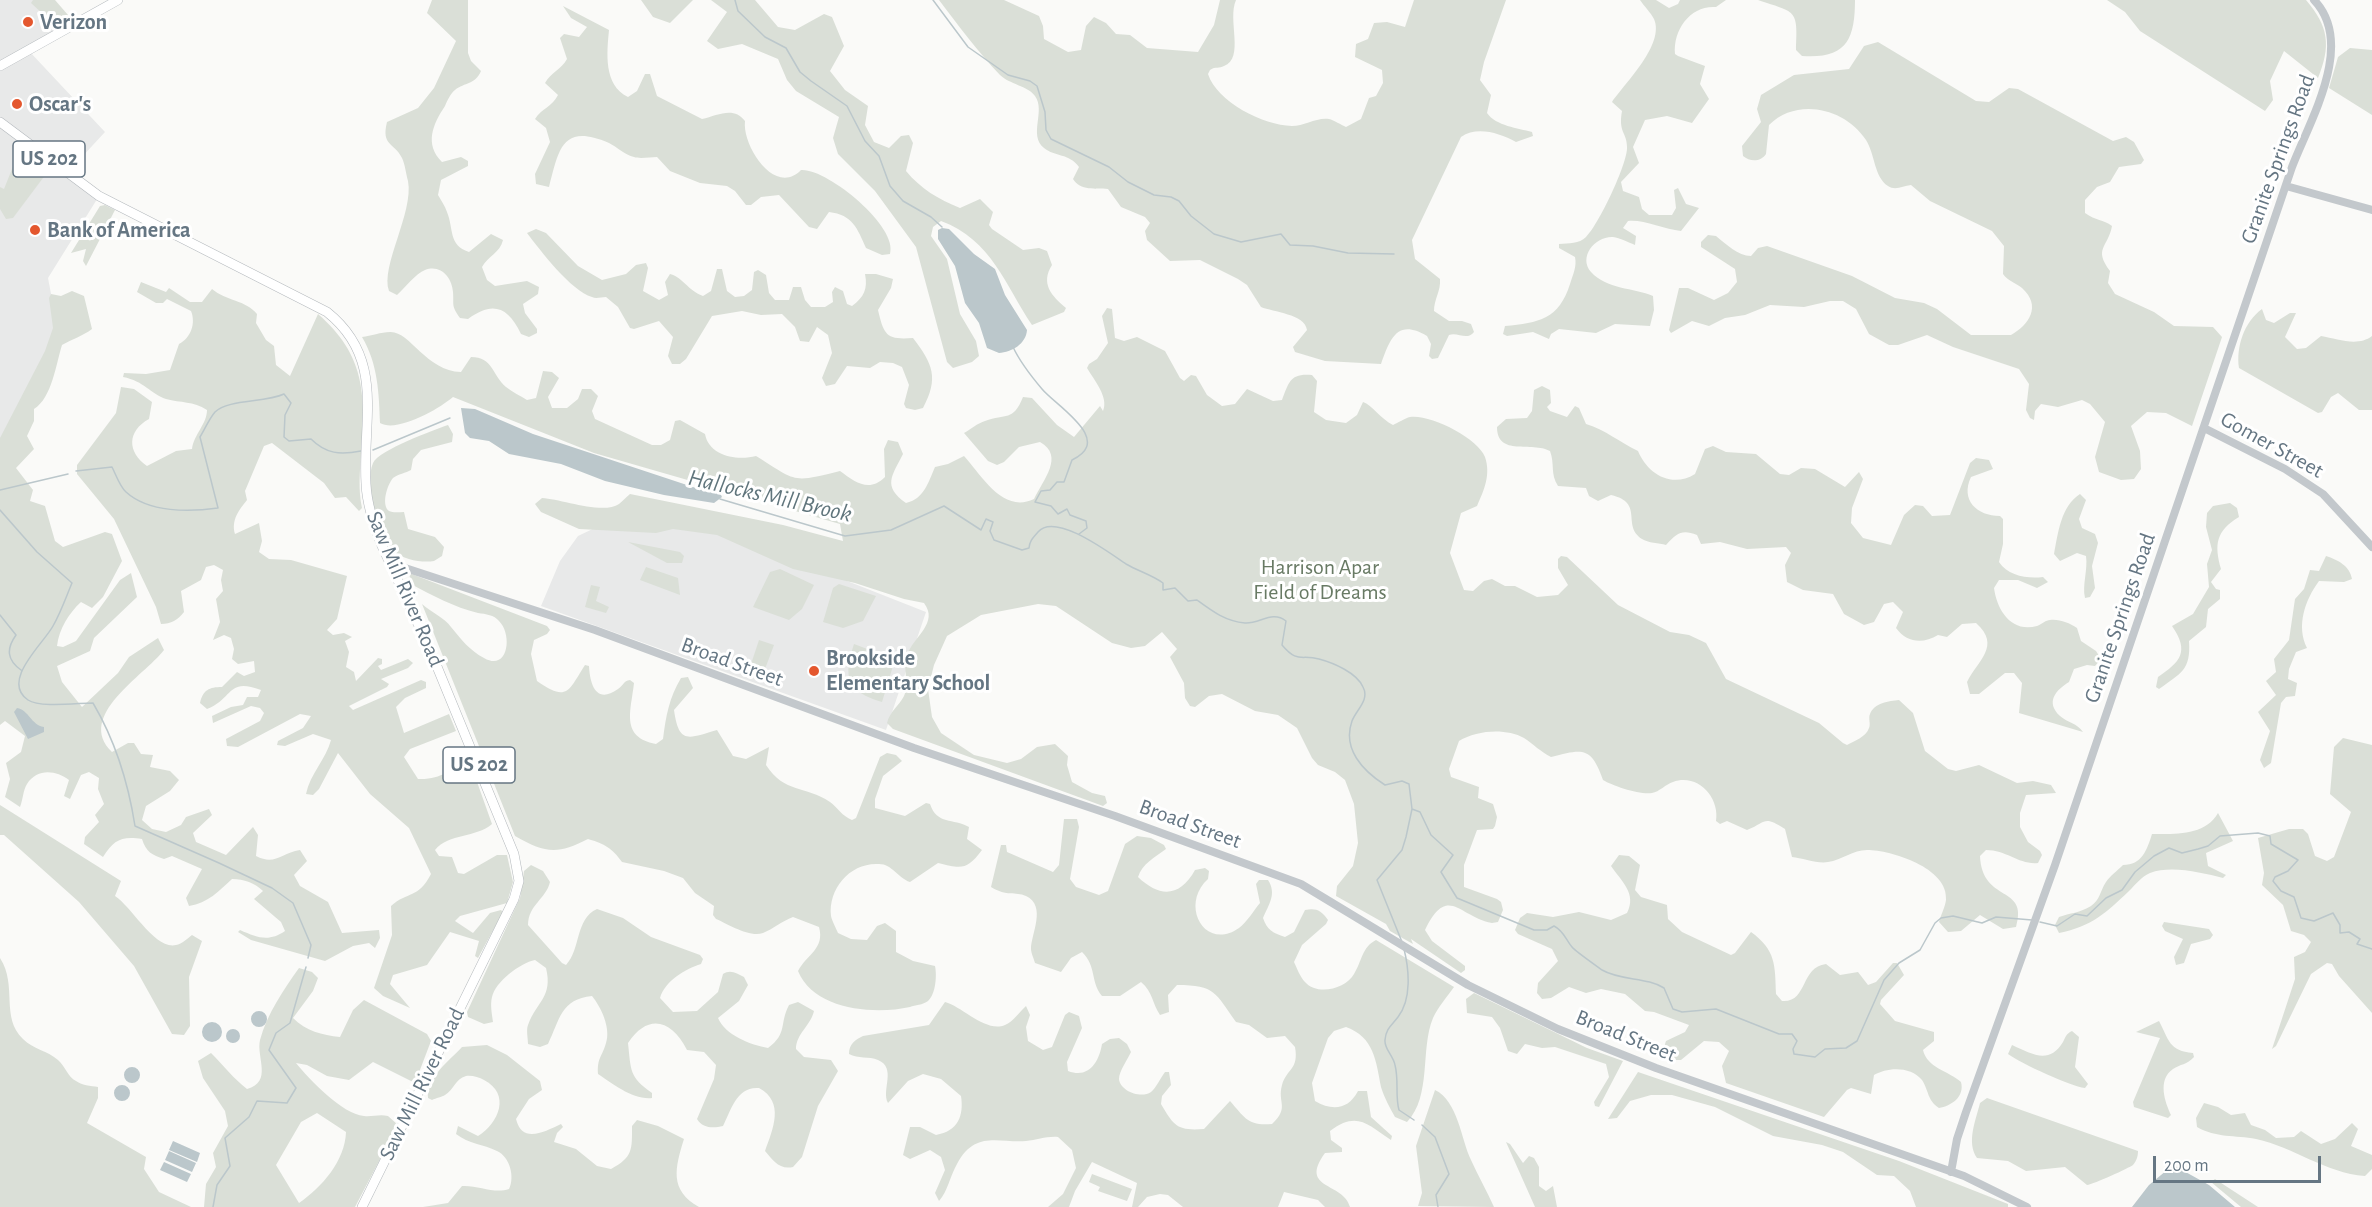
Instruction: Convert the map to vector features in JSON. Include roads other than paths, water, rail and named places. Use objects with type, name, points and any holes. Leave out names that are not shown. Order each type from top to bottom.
[{"type":"highway","points":[[0,66],[118,0]]},
{"type":"highway","name":"Saw Mill River Road","points":[[0,122],[99,196],[327,312],[344,327],[361,357],[366,373],[369,404],[367,494],[377,534],[475,753],[514,854],[519,881],[514,899],[362,1207]]},
{"type":"street","name":"Granite Springs Road","points":[[1951,1172],[1957,1139],[2037,917],[2286,186],[2332,60],[2331,29],[2314,0]]},
{"type":"street","points":[[2286,186],[2372,210]]},
{"type":"street","name":"Gomer Street","points":[[2204,428],[2285,469],[2323,494],[2372,547]]},
{"type":"street","name":"Broad Street","points":[[392,568],[399,566],[410,569],[595,630],[914,748],[1115,816],[1293,881],[1312,890],[1468,985],[1558,1029],[1666,1072],[1951,1172]]},
{"type":"street","points":[[1951,1172],[1987,1185],[2027,1207]]},
{"type":"waterway","points":[[735,0],[738,11],[765,37],[786,48],[800,72],[847,106],[865,141],[879,156],[890,186],[903,201],[931,217],[942,227]]},
{"type":"waterway","points":[[933,0],[968,47],[1008,75],[1030,81],[1037,86],[1045,112],[1046,130],[1051,139],[1109,167],[1128,182],[1154,195],[1171,197],[1179,201],[1191,216],[1214,234],[1241,242],[1281,234],[1290,245],[1313,246],[1348,253],[1394,254]]},
{"type":"waterway","points":[[1013,347],[1038,384],[1078,423],[1085,433],[1087,443],[1084,452],[1072,460],[1064,482],[1057,482],[1050,490],[1041,491],[1035,502],[1051,506],[1058,514],[1067,509],[1070,515],[1086,521],[1087,528],[1079,534]]},
{"type":"waterway","name":"Hallocks Mill Brook","points":[[76,471],[112,467],[126,492],[146,504],[183,510],[218,508],[200,437],[209,421],[215,412],[229,405],[284,394],[291,403],[285,415],[284,437],[289,441],[311,439],[322,448],[334,452],[361,451]]},
{"type":"waterway","name":"Hallocks Mill Brook","points":[[373,450],[450,418]]},
{"type":"waterway","name":"Hallocks Mill Brook","points":[[0,490],[68,474]]},
{"type":"waterway","points":[[720,499],[845,536],[891,530],[944,506],[981,530],[986,519],[993,522],[990,531],[994,540],[1022,550],[1029,548],[1038,532],[1046,527],[1056,527],[1082,536],[1126,564],[1159,580],[1163,583],[1163,590],[1175,588],[1188,601],[1197,600],[1225,618],[1245,623],[1271,617],[1286,621],[1282,645],[1287,651],[1296,656],[1319,659],[1338,666],[1356,677],[1363,687],[1364,701],[1352,721],[1350,731],[1352,750],[1362,766],[1385,785],[1402,781],[1409,784],[1412,809],[1402,850],[1377,880],[1402,942]]},
{"type":"waterway","name":"Hallocks Mill Brook","points":[[0,510],[37,552],[72,583],[53,626],[21,673],[19,683],[21,692],[28,700],[41,704],[93,703],[120,762],[135,826],[272,888],[293,903],[311,945],[308,958]]},
{"type":"waterway","points":[[0,615],[16,635],[9,650],[13,662],[21,670]]},
{"type":"waterway","points":[[1412,809],[1420,812],[1431,835],[1453,855],[1441,872],[1457,898],[1534,930],[1547,930],[1554,926],[1563,933],[1574,949],[1602,970],[1617,976],[1650,982],[1664,988],[1673,1009],[1682,1012],[1716,1009],[1779,1034],[1792,1034],[1797,1041],[1793,1049],[1794,1054],[1815,1057],[1825,1049],[1846,1048],[1857,1041],[1884,980],[1899,963],[1920,950],[1935,923],[1941,918],[1953,916],[1982,923],[1996,917],[2032,920]]},
{"type":"waterway","points":[[2040,922],[2057,926],[2075,914],[2087,916],[2106,898],[2122,890],[2135,872],[2154,856],[2169,848],[2182,853],[2208,846],[2220,836],[2258,833],[2270,836],[2271,844],[2298,860],[2288,871],[2275,877],[2273,881],[2281,891],[2294,897],[2301,918],[2314,921],[2333,913],[2340,925],[2340,933],[2349,932],[2360,939],[2357,944],[2372,949]]},
{"type":"waterway","points":[[1404,949],[1408,975],[1406,1002],[1387,1032],[1385,1043],[1395,1065],[1399,1110],[1414,1120]]},
{"type":"waterway","name":"Hallocks Mill Brook","points":[[213,1207],[217,1185],[230,1166],[225,1138],[249,1117],[257,1101],[287,1103],[296,1088],[269,1050],[276,1033],[290,1023],[306,967]]},
{"type":"waterway","points":[[1422,1125],[1435,1137],[1449,1174],[1436,1195],[1438,1207]]},
{"type":"place","name":"Verizon","points":[[28,22]]},
{"type":"place","name":"Oscar's","points":[[17,104]]},
{"type":"place","name":"Bank of America","points":[[35,230]]},
{"type":"place","name":"Brookside Elementary School","points":[[814,671]]},
{"type":"park label","name":"Harrison Apar Field of Dreams","points":[[1320,580]]}]
